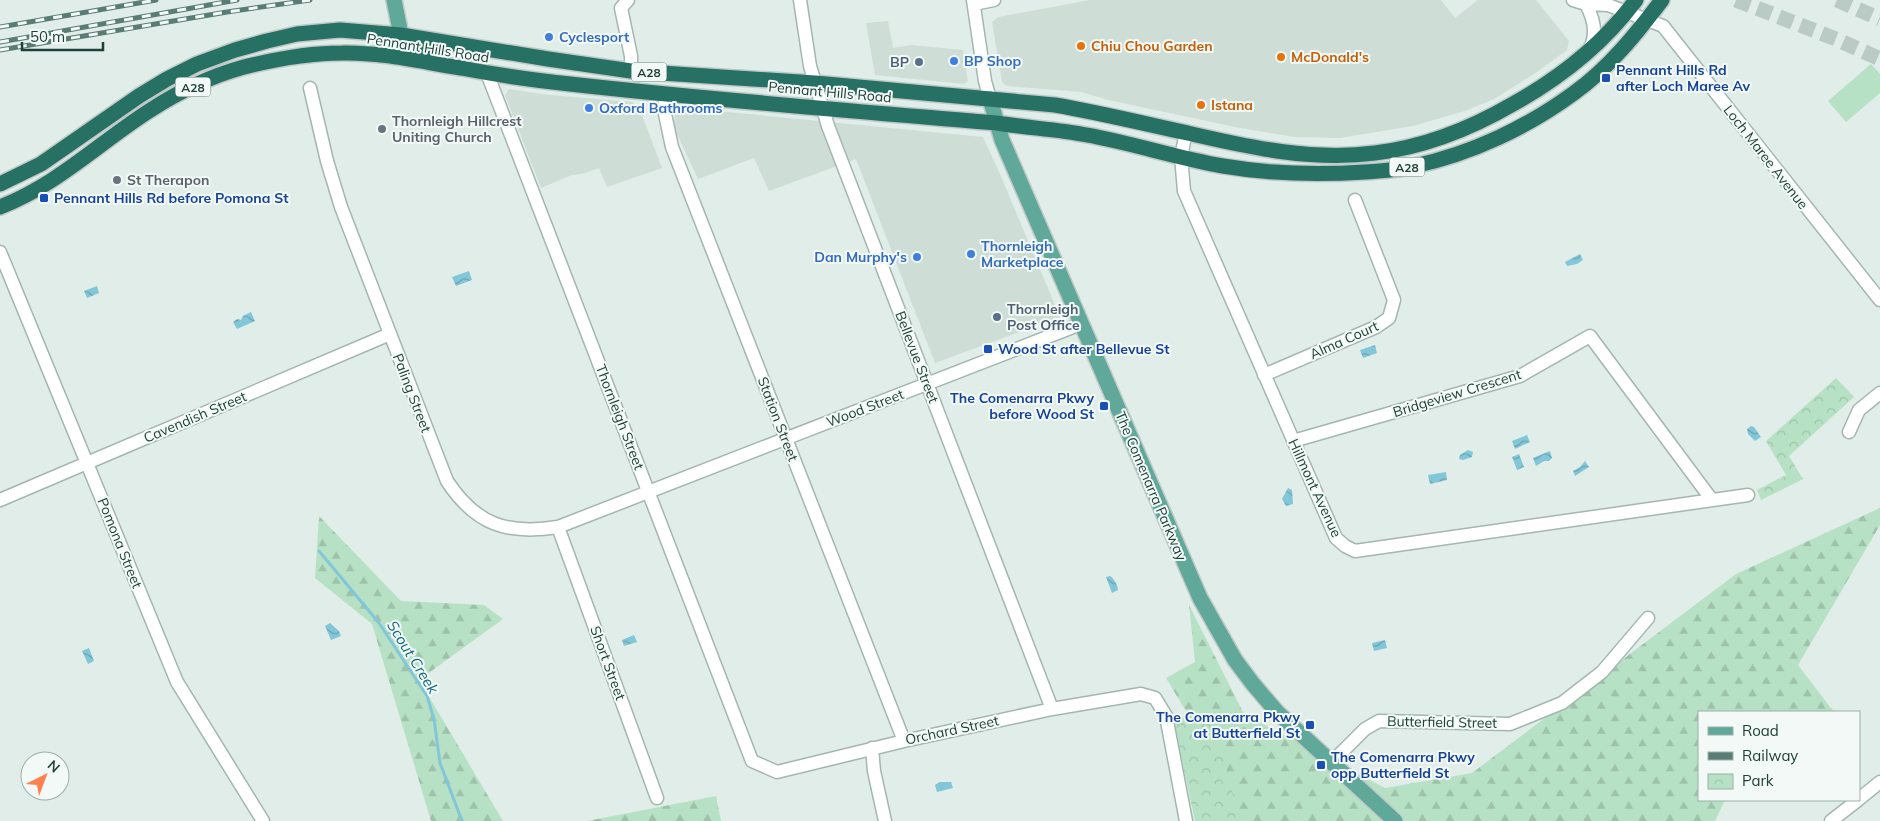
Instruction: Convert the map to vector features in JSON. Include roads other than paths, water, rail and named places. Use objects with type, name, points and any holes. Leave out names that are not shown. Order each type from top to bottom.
[{"type":"highway","name":"Pennant Hills Road","points":[[0,207],[26,196],[52,181],[149,111],[205,81],[241,68],[300,55],[341,53],[370,54],[487,73],[665,94],[997,123],[1086,134],[1222,166],[1259,170],[1317,174],[1413,167],[1448,157],[1482,144],[1526,123],[1575,93],[1618,53],[1662,0]]},
{"type":"highway","name":"Pennant Hills Road","points":[[0,184],[42,164],[166,79],[212,58],[296,34],[340,30],[401,34],[631,71],[815,83],[1055,106],[1094,112],[1278,152],[1343,155],[1375,153],[1401,149],[1456,133],[1482,122],[1526,97],[1588,52],[1631,6]]},
{"type":"highway","points":[[401,34],[402,42],[405,46],[458,68]]},
{"type":"main road","points":[[394,1],[401,34]]},
{"type":"main road","name":"The Comenarra Parkway","points":[[990,99],[1002,140],[1200,598],[1214,625],[1235,660],[1277,712],[1395,821]]},
{"type":"street","name":"Bellevue Street","points":[[800,0],[810,66],[828,126],[1052,709]]},
{"type":"street","points":[[990,99],[985,81],[973,2],[994,0]]},
{"type":"street","points":[[1579,2],[1631,6],[1647,20]]},
{"type":"street","points":[[1579,2],[1592,18],[1594,26],[1594,35],[1588,52]]},
{"type":"street","points":[[624,4],[631,56],[631,71]]},
{"type":"street","name":"Loch Maree Avenue","points":[[1647,20],[1663,26],[1880,300]]},
{"type":"street","name":"Thornleigh Street","points":[[487,73],[752,761]]},
{"type":"street","name":"Paling Street","points":[[310,88],[327,161],[341,207],[446,481],[458,498],[477,515],[495,524],[518,530],[538,530],[558,527],[649,492]]},
{"type":"street","name":"Station Street","points":[[665,94],[665,114],[672,147],[904,741]]},
{"type":"street","name":"Hillmont Avenue","points":[[1186,133],[1181,156],[1184,191],[1336,538],[1344,546],[1355,550],[1748,495]]},
{"type":"street","name":"Alma Court","points":[[1264,375],[1376,328],[1389,318],[1394,300],[1355,200]]},
{"type":"street","name":"Pomona Street","points":[[0,252],[176,682],[263,821]]},
{"type":"street","name":"Wood Street","points":[[649,492],[1081,324]]},
{"type":"street","name":"Cavendish Street","points":[[0,500],[390,334]]},
{"type":"street","name":"Bridgeview Crescent","points":[[1293,441],[1520,376],[1590,336],[1712,500]]},
{"type":"street","points":[[1849,432],[1859,410],[1880,393]]},
{"type":"street","name":"Short Street","points":[[558,527],[657,798]]},
{"type":"street","name":"Butterfield Street","points":[[1332,762],[1365,729],[1378,721],[1510,724],[1562,703],[1602,672],[1648,618]]},
{"type":"street","name":"Orchard Street","points":[[752,761],[777,772],[872,748],[1052,709],[1141,694],[1155,698],[1166,716],[1186,821]]},
{"type":"street","points":[[872,748],[874,771],[885,821]]},
{"type":"street","points":[[1860,797],[1880,782]]},
{"type":"street","points":[[1831,821],[1856,801]]},
{"type":"water","points":[[1580,254],[1583,260],[1577,264],[1567,266],[1565,262]]},
{"type":"water","points":[[469,271],[472,280],[456,286],[452,277]]},
{"type":"water","points":[[97,286],[99,293],[87,298],[84,291]]},
{"type":"water","points":[[251,312],[255,321],[237,329],[233,322],[237,319],[241,320],[243,316]]},
{"type":"water","points":[[1375,345],[1377,353],[1363,358],[1360,350]]},
{"type":"water","points":[[1751,426],[1754,427],[1761,437],[1755,441],[1748,434],[1747,429]]},
{"type":"water","points":[[1527,435],[1530,442],[1515,449],[1512,441]]},
{"type":"water","points":[[1468,450],[1473,452],[1472,457],[1463,460],[1459,459],[1460,455]]},
{"type":"water","points":[[1550,451],[1552,458],[1536,466],[1533,458]]},
{"type":"water","points":[[1519,454],[1524,467],[1517,470],[1512,457]]},
{"type":"water","points":[[1585,461],[1589,467],[1575,476],[1573,471]]},
{"type":"water","points":[[1446,472],[1447,480],[1430,484],[1428,475]]},
{"type":"water","points":[[1288,488],[1292,490],[1293,504],[1286,506],[1282,499]]},
{"type":"water","points":[[1110,576],[1118,588],[1118,590],[1112,593],[1106,577]]},
{"type":"water","points":[[330,623],[339,631],[341,636],[331,640],[325,626]]},
{"type":"water","points":[[634,635],[637,642],[624,646],[622,640]]},
{"type":"water","points":[[1385,640],[1387,648],[1374,651],[1372,643]]},
{"type":"water","points":[[89,648],[94,661],[88,664],[82,651]]},
{"type":"water","points":[[940,782],[951,782],[953,788],[937,792],[935,785]]},
{"type":"waterway","name":"Scout Creek","points":[[319,551],[379,623],[427,696],[434,719],[440,763],[462,821]]},
{"type":"tunnel","points":[[1736,0],[1836,39],[1880,59]]},
{"type":"tunnel","points":[[1837,0],[1880,19]]},
{"type":"railway","points":[[0,27],[156,0]]},
{"type":"railway","points":[[0,42],[237,0]]},
{"type":"railway","points":[[0,50],[310,0]]},
{"type":"place","name":"Cyclesport","points":[[549,37]]},
{"type":"place","name":"Chiu Chou Garden","points":[[1081,46]]},
{"type":"place","name":"McDonald's","points":[[1281,57]]},
{"type":"place","name":"BP Shop","points":[[954,61]]},
{"type":"place","name":"BP","points":[[919,62]]},
{"type":"place","name":"Pennant Hills Rd after Loch Maree Av","points":[[1606,78]]},
{"type":"place","name":"Istana","points":[[1201,105]]},
{"type":"place","name":"Oxford Bathrooms","points":[[589,108]]},
{"type":"place","name":"Thornleigh Hillcrest Uniting Church","points":[[382,129]]},
{"type":"place","name":"St Therapon","points":[[117,180]]},
{"type":"place","name":"Pennant Hills Rd before Pomona St","points":[[44,198]]},
{"type":"place","name":"Thornleigh Marketplace","points":[[971,254]]},
{"type":"place","name":"Dan Murphy's","points":[[917,257]]},
{"type":"place","name":"Thornleigh Post Office","points":[[997,317]]},
{"type":"place","name":"Wood St after Bellevue St","points":[[988,349]]},
{"type":"place","name":"The Comenarra Pkwy before Wood St","points":[[1104,406]]},
{"type":"place","name":"The Comenarra Pkwy at Butterfield St","points":[[1310,725]]},
{"type":"place","name":"The Comenarra Pkwy opp Butterfield St","points":[[1321,765]]}]
